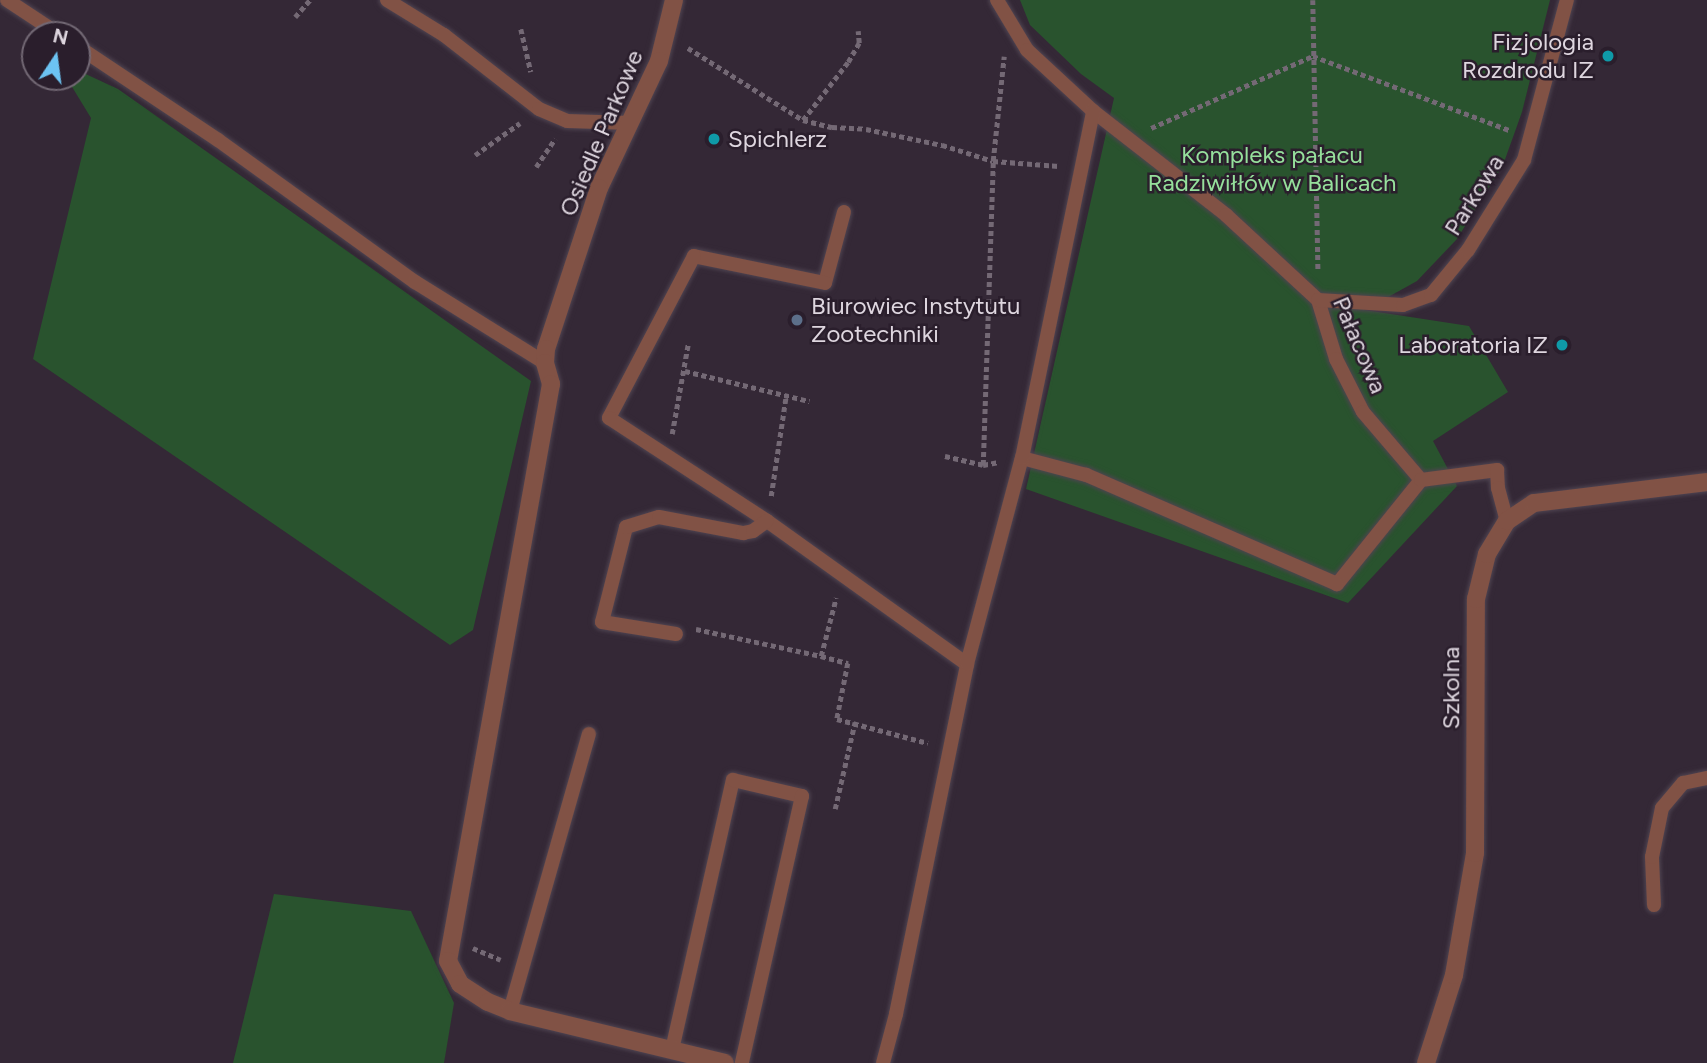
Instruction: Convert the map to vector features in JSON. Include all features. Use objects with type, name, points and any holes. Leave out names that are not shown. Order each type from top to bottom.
[{"type":"street","name":"Osiedle Parkowe","points":[[674,0],[659,61],[599,188],[546,349],[545,363],[551,384],[549,397],[511,622],[448,961],[460,984],[488,1002],[510,1011],[725,1063]]},
{"type":"street","name":"Szkolna","points":[[1426,1063],[1454,975],[1475,853],[1476,599],[1487,554],[1507,521],[1534,503],[1707,482]]},
{"type":"lane","points":[[7,0],[39,21]]},
{"type":"lane","points":[[387,0],[444,35],[539,109],[567,121],[631,123]]},
{"type":"lane","name":"Pałacowa","points":[[998,0],[1027,50],[1093,111],[1226,215],[1318,300],[1336,359],[1363,412],[1421,480]]},
{"type":"lane","name":"Parkowa","points":[[1318,300],[1403,305],[1431,295],[1468,250],[1524,160],[1567,0]]},
{"type":"lane","points":[[91,55],[218,140],[415,282],[545,363]]},
{"type":"lane","points":[[883,1063],[896,1014],[967,664],[1021,458],[1093,111]]},
{"type":"lane","points":[[844,212],[825,283],[694,256],[610,418],[767,521],[967,664]]},
{"type":"lane","points":[[1021,458],[1086,475],[1337,584],[1421,480],[1497,470],[1498,488],[1507,521]]},
{"type":"lane","points":[[676,634],[602,622],[626,527],[659,517],[743,533],[762,527],[767,521]]},
{"type":"lane","points":[[510,1011],[589,734]]},
{"type":"lane","points":[[1654,905],[1652,857],[1662,808],[1683,783],[1707,778]]},
{"type":"lane","points":[[672,1050],[733,780],[802,796],[742,1063]]},
{"type":"path","points":[[295,17],[310,0]]},
{"type":"path","points":[[1313,0],[1318,300]]},
{"type":"path","points":[[803,120],[848,62],[859,43],[858,31]]},
{"type":"path","points":[[666,35],[803,120],[942,145],[993,161],[1043,164]]},
{"type":"path","points":[[1128,138],[1313,56],[1530,138]]},
{"type":"path","points":[[984,465],[993,161],[1004,57]]},
{"type":"path","points":[[475,155],[539,109]]},
{"type":"path","points":[[536,167],[567,121]]},
{"type":"path","points":[[668,455],[688,344]]},
{"type":"path","points":[[685,371],[809,401]]},
{"type":"path","points":[[767,521],[786,396]]},
{"type":"path","points":[[945,456],[984,465],[1021,458]]},
{"type":"path","points":[[821,656],[842,573]]},
{"type":"path","points":[[694,629],[848,663],[836,719],[942,747],[952,747]]},
{"type":"path","points":[[835,809],[855,722]]},
{"type":"green space","name":"Kompleks pałacu Radziwiłłów w Balicach","points":[[1020,0],[1550,0],[1522,112],[1503,165],[1457,239],[1417,281],[1365,310],[1469,326],[1508,392],[1433,441],[1457,486],[1348,603],[1026,489],[1114,98],[1081,74],[1030,25]]},
{"type":"green space","points":[[91,76],[118,89],[531,381],[473,630],[450,645],[33,359],[91,118],[75,91],[91,91]]},
{"type":"green space","points":[[274,894],[411,911],[454,1003],[444,1063],[233,1063]]},
{"type":"place","name":"Fizjologia Rozdrodu IZ","points":[[1608,56]]},
{"type":"place","name":"Spichlerz","points":[[714,139]]},
{"type":"place","name":"Biurowiec Instytutu Zootechniki","points":[[797,320]]},
{"type":"place","name":"Laboratoria IZ","points":[[1562,345]]}]
